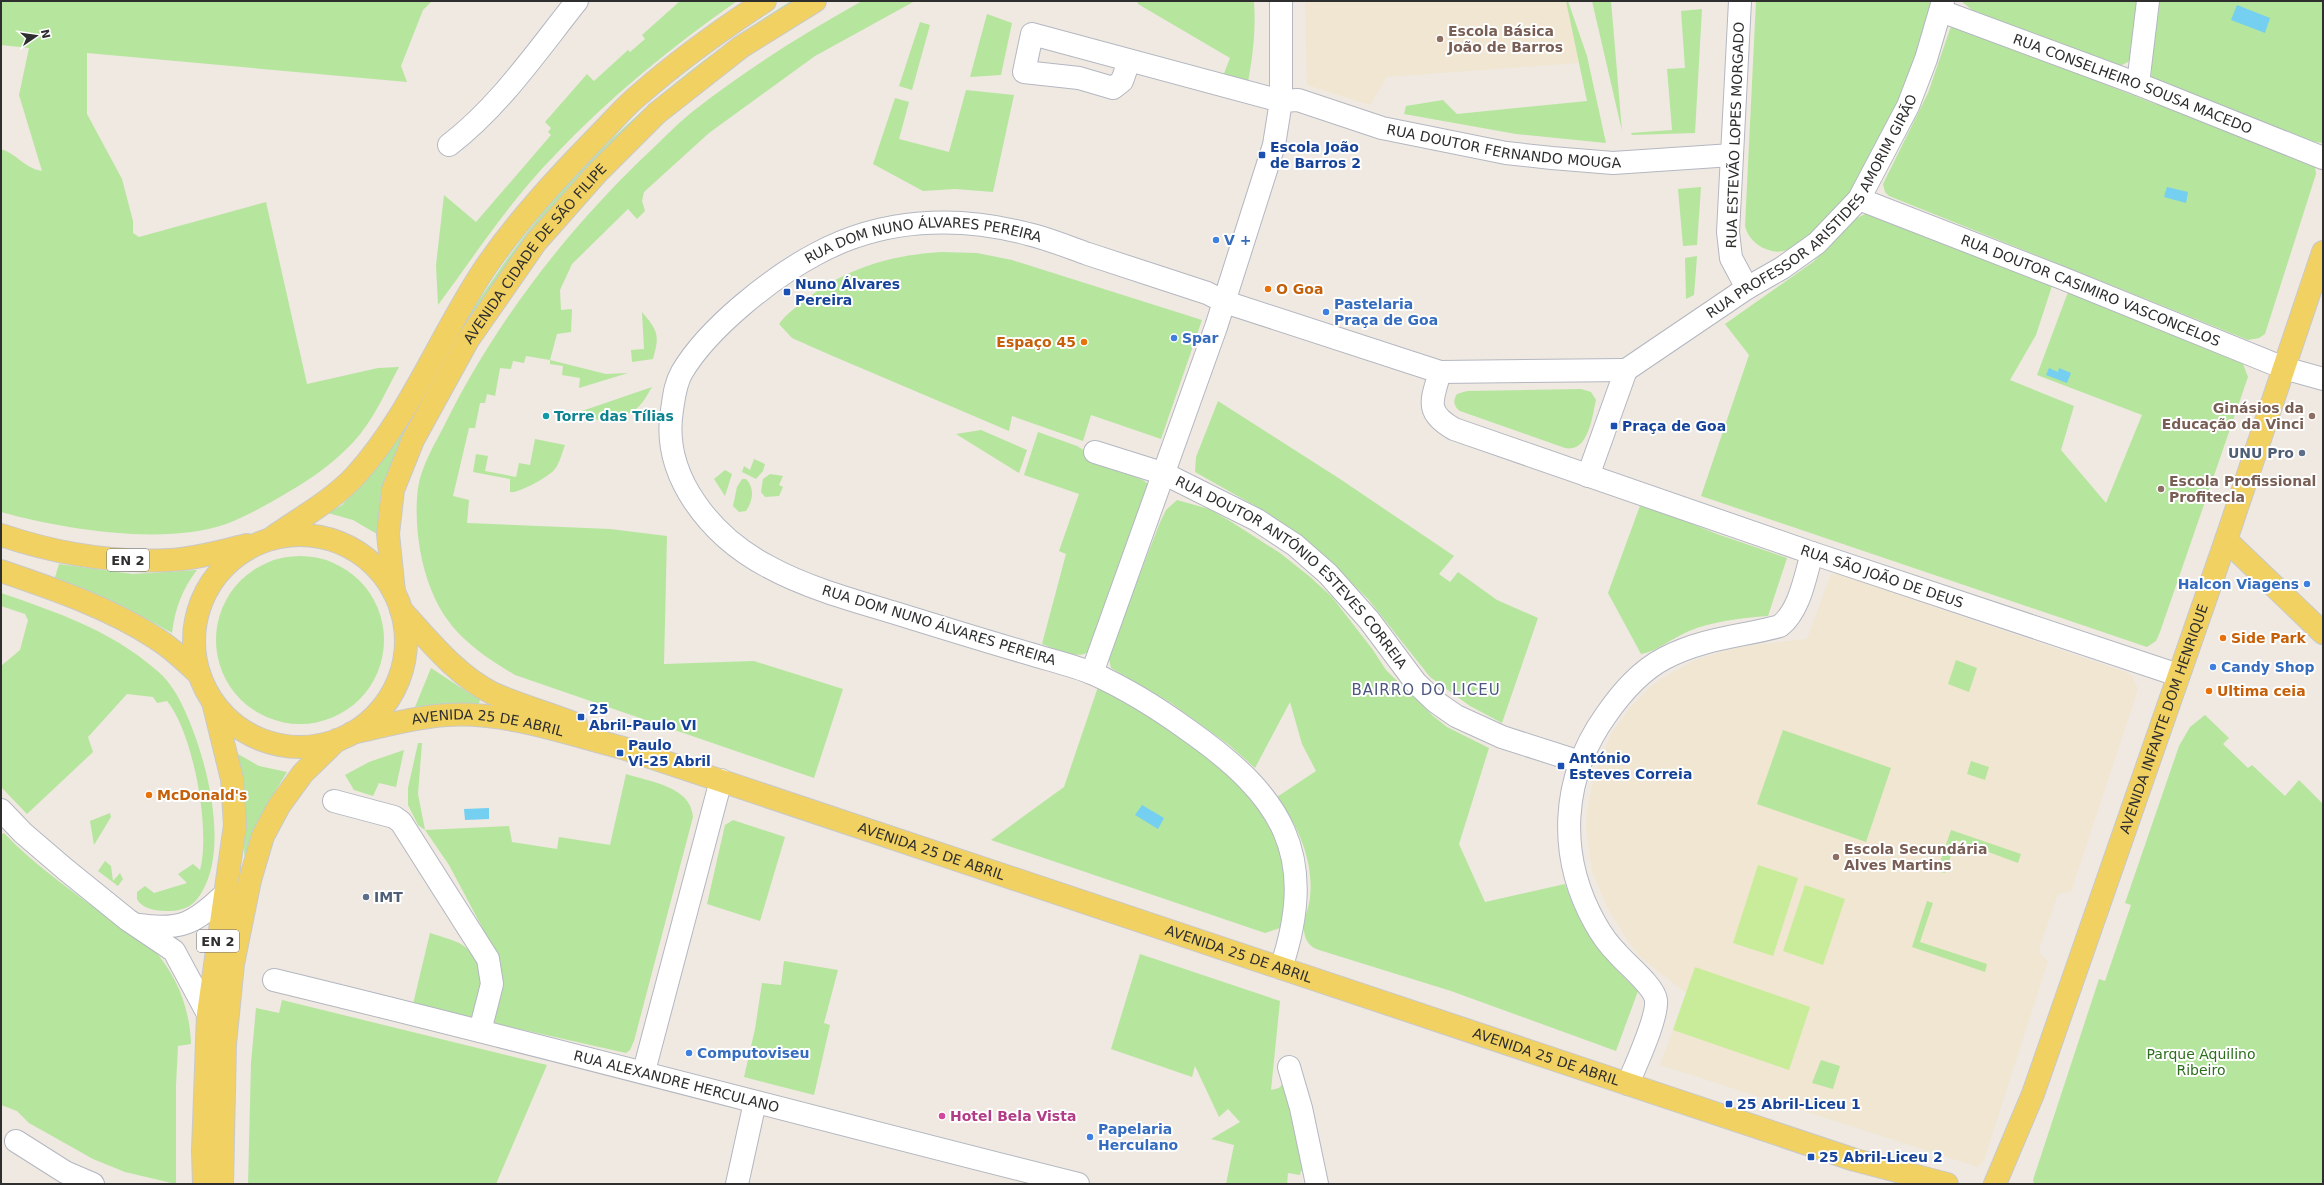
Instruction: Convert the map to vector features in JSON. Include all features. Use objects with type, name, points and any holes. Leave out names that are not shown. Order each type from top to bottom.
[{"type":"main road","name":"AVENIDA CIDADE DE SÃO FILIPE","points":[[264,540],[336,492],[355,477],[394,428],[448,328],[484,271],[516,227],[579,156],[640,94],[727,26],[765,1]]},
{"type":"main road","name":"AVENIDA CIDADE DE SÃO FILIPE","points":[[398,601],[388,534],[393,490],[413,440],[468,340],[536,242],[598,173],[657,113],[742,47],[815,1]]},
{"type":"main road","name":"AVENIDA INFANTE DOM HENRIQUE","points":[[2004,1183],[2033,1094],[2226,540],[2323,252]]},
{"type":"main road","name":"EN 2","points":[[1,535],[49,550],[88,558],[131,560],[170,560],[295,534],[327,538],[356,550],[380,571],[398,601],[405,628],[404,664],[391,696],[368,722],[345,737],[303,773],[279,806],[263,836],[250,880],[233,964],[225,1044],[222,1184]]},
{"type":"main road","name":"EN 2","points":[[204,1184],[203,1151],[208,1014],[235,830],[234,799],[228,757],[212,701],[199,674],[194,653],[196,618],[209,585],[234,557],[264,540]]},
{"type":"main road","points":[[2226,540],[2323,633]]},
{"type":"main road","name":"EN 2","points":[[1,571],[41,585],[121,618],[157,639],[199,674]]},
{"type":"main road","name":"AVENIDA 25 DE ABRIL","points":[[398,601],[440,652],[462,673],[492,692],[579,725],[623,748]]},
{"type":"main road","name":"EN 2","points":[[212,701],[221,713],[247,734],[275,744],[306,746],[345,737]]},
{"type":"main road","name":"AVENIDA 25 DE ABRIL","points":[[345,737],[412,719],[468,714],[506,719],[623,748],[1854,1160],[1947,1184]]},
{"type":"main road","name":"AVENIDA 25 DE ABRIL","points":[[1854,1160],[1908,1184]]},
{"type":"street","points":[[449,145],[471,128],[491,108],[578,1]]},
{"type":"street","points":[[1092,673],[1165,474],[1225,302],[1274,145],[1281,101],[1281,1]]},
{"type":"street","name":"RUA ESTEVÃO LOPES MORGADO","points":[[1740,1],[1729,248],[1735,267],[1747,288]]},
{"type":"street","points":[[2138,84],[2148,1]]},
{"type":"street","name":"RUA CONSELHEIRO SOUSA MACEDO","points":[[1942,6],[2323,158]]},
{"type":"street","name":"RUA PROFESSOR ARISTIDES AMORIM GIRÃO","points":[[1626,370],[1747,288],[1782,268],[1817,242],[1859,199],[1908,106],[1926,59],[1942,6]]},
{"type":"street","name":"RUA DOUTOR FERNANDO MOUGA","points":[[1129,61],[1281,101],[1298,100],[1382,128],[1506,152],[1613,163],[1732,155]]},
{"type":"street","name":"RUA DOUTOR CASIMIRO VASCONCELOS","points":[[1859,199],[2062,278],[2284,368],[2323,379]]},
{"type":"street","name":"RUA DOM NUNO ÁLVARES PEREIRA","points":[[1280,968],[1290,940],[1296,911],[1297,887],[1286,834],[1276,814],[1240,770],[1214,748],[1174,719],[1092,673],[843,598],[768,567],[722,533],[702,512],[679,474],[669,436],[676,388],[681,374],[700,348],[733,314],[774,280],[815,254],[846,239],[871,230],[907,224],[949,222],[990,226],[1031,234],[1207,293],[1225,302],[1440,372]]},
{"type":"street","points":[[1626,370],[1588,476],[1454,429],[1445,424],[1433,411],[1431,402],[1440,372],[1626,370]]},
{"type":"street","name":"RUA DOUTOR ANTÓNIO ESTEVES CORREIA","points":[[1095,452],[1165,474],[1257,520],[1295,545],[1350,597],[1416,683],[1436,702],[1456,716],[1502,737],[1580,762]]},
{"type":"street","name":"RUA SÃO JOÃO DE DEUS","points":[[1588,476],[1812,553],[2178,675]]},
{"type":"street","points":[[1628,1084],[1654,1014],[1656,1000],[1652,990],[1616,953],[1596,924],[1580,893],[1572,863],[1569,825],[1571,800],[1580,762],[1594,731],[1612,705],[1629,684],[1645,672],[1688,647],[1708,640],[1780,626],[1788,620],[1794,610],[1812,553]]},
{"type":"street","points":[[644,1071],[721,780]]},
{"type":"street","points":[[334,801],[398,819],[413,841],[488,959],[492,984],[480,1030]]},
{"type":"street","points":[[1,810],[22,833],[135,925],[166,943],[174,951],[208,1014]]},
{"type":"street","points":[[135,925],[170,927],[196,920],[225,894]]},
{"type":"street","name":"RUA ALEXANDRE HERCULANO","points":[[274,980],[644,1071],[755,1102],[1078,1184]]},
{"type":"street","points":[[1289,1067],[1301,1108],[1317,1184]]},
{"type":"street","points":[[737,1184],[755,1102]]},
{"type":"street","points":[[16,1141],[64,1172],[93,1184]]},
{"type":"shaded area","name":"Escola Básica João de Barros","points":[[1305,1],[1566,1],[1579,63],[1387,77],[1370,105],[1307,85]]},
{"type":"shaded area","name":"Escola Secundária Alves Martins","points":[[1831,574],[1838,574],[2125,672],[2132,676],[2138,689],[2071,892],[2058,894],[2040,946],[2040,953],[2048,961],[1984,1160],[1978,1167],[1660,1065],[1686,993],[1640,957],[1630,944],[1606,905],[1592,871],[1586,827],[1587,812],[1594,777],[1611,734],[1629,709],[1649,688],[1661,679],[1695,660],[1737,647],[1807,639]]},
{"type":"green space","points":[[1,1],[432,1],[423,10],[401,66],[407,82],[87,53],[87,114],[122,179],[133,221],[133,233],[139,237],[266,202],[307,384],[378,368],[399,367],[372,418],[361,433],[345,451],[306,482],[256,510],[226,524],[174,534],[114,533],[53,524],[1,512],[1,149],[12,154],[30,167],[42,171],[19,95],[29,48],[1,45]]},
{"type":"green space","points":[[680,1],[737,1],[688,36],[641,74],[554,156],[538,173],[493,229],[438,305],[436,265],[444,195],[476,222],[551,135],[548,132],[551,128],[545,122],[587,74],[594,81],[628,50],[630,52],[645,39],[642,35]]},
{"type":"green space","points":[[791,1],[799,1],[604,153],[409,426],[390,467],[382,490],[377,534],[353,520],[328,513],[342,505],[368,477],[481,297],[528,232],[560,193],[594,156],[669,89],[708,57]]},
{"type":"green space","points":[[862,1],[915,1],[815,56],[709,133],[644,192],[642,201],[645,211],[637,219],[628,209],[572,264],[560,290],[561,310],[572,309],[571,332],[557,334],[550,360],[526,356],[524,363],[513,361],[511,369],[500,368],[495,396],[487,394],[485,403],[480,403],[475,428],[469,428],[453,496],[469,500],[467,523],[610,529],[667,536],[664,664],[754,661],[843,689],[814,778],[515,675],[480,652],[466,641],[444,615],[435,599],[428,581],[422,560],[418,533],[418,488],[422,471],[466,384],[511,312],[562,245],[619,182],[649,152],[686,117],[733,82],[775,53]]},
{"type":"green space","points":[[1137,1],[1254,1],[1254,42],[1248,82],[1223,76],[1230,58],[1138,4]]},
{"type":"green space","points":[[1566,1],[1568,1],[1587,56],[1606,143],[1516,134],[1404,114],[1406,106],[1443,100],[1457,114],[1587,101]]},
{"type":"green space","points":[[1592,1],[1611,1],[1622,131]]},
{"type":"green space","points":[[1756,1],[1935,1],[1913,65],[1900,97],[1886,130],[1870,161],[1851,190],[1830,216],[1802,242],[1790,249],[1777,252],[1763,248],[1751,239],[1745,226]]},
{"type":"green space","points":[[1961,1],[2137,1],[2132,55],[2128,62],[2118,67],[1972,10]]},
{"type":"green space","points":[[2157,1],[2323,1],[2323,143],[2315,142],[2159,83],[2151,77]]},
{"type":"green space","points":[[1702,9],[1695,133],[1632,135],[1631,133],[1672,130],[1667,69],[1685,68],[1681,11]]},
{"type":"green space","points":[[987,14],[1012,23],[1001,75],[970,77]]},
{"type":"green space","points":[[920,22],[930,25],[912,90],[899,86]]},
{"type":"green space","points":[[1952,26],[1957,26],[2155,104],[2158,100],[2315,165],[2316,174],[2265,334],[2259,338],[2248,340],[1889,196],[1885,192],[1883,184],[1928,93]]},
{"type":"green space","points":[[966,90],[1014,95],[993,192],[955,189],[923,191],[873,164],[895,98],[909,102],[899,139],[949,152]]},
{"type":"green space","points":[[1701,187],[1697,245],[1683,246],[1678,189]]},
{"type":"green space","points":[[1867,213],[1935,237],[2052,286],[2036,335],[2010,380],[2074,406],[2061,450],[2106,503],[2142,415],[2037,375],[2068,292],[2243,364],[2248,377],[2160,632],[2156,641],[2147,647],[1701,496],[1749,355],[1725,324],[1813,262],[1857,218]]},
{"type":"green space","points":[[941,252],[977,253],[1012,260],[1202,320],[1161,439],[1091,415],[1083,441],[1012,416],[1009,431],[792,338],[779,324],[791,311],[819,290],[851,272],[886,260],[904,256]]},
{"type":"green space","points":[[1697,256],[1694,295],[1686,299],[1685,258]]},
{"type":"green space","points":[[642,312],[656,334],[657,339],[655,351],[653,359],[632,362],[631,350],[644,349]]},
{"type":"green space","points":[[550,360],[606,374],[628,373],[579,388],[580,378],[562,375],[563,366],[550,364]]},
{"type":"green space","points":[[652,387],[639,406],[633,411],[623,415],[592,420],[587,419],[588,413],[579,412]]},
{"type":"green space","points":[[1581,389],[1591,392],[1596,400],[1588,432],[1579,445],[1573,448],[1565,448],[1460,411],[1454,403],[1457,394],[1467,391]]},
{"type":"green space","points":[[1218,401],[1340,479],[1454,556],[1439,574],[1450,582],[1458,572],[1497,600],[1538,618],[1502,723],[1470,706],[1430,677],[1368,599],[1316,548],[1266,512],[1195,472],[1196,457]]},
{"type":"green space","points":[[981,430],[1027,450],[1019,473],[956,434]]},
{"type":"green space","points":[[1038,432],[1077,446],[1085,451],[1091,464],[1092,461],[1143,480],[1148,484],[1149,489],[1089,652],[1083,654],[1077,655],[1065,653],[1042,644],[1066,554],[1059,551],[1079,494],[1024,475]]},
{"type":"green space","points":[[535,439],[565,445],[555,469],[534,484],[514,492],[510,492],[510,479],[473,472],[476,454],[488,456],[485,471],[516,477],[519,463],[530,465]]},
{"type":"green space","points":[[754,459],[765,464],[763,471],[756,479],[742,472],[744,466],[750,470]]},
{"type":"green space","points":[[725,470],[732,474],[725,496],[714,479]]},
{"type":"green space","points":[[770,474],[783,476],[779,485],[783,487],[779,496],[765,497],[761,492],[763,479]]},
{"type":"green space","points":[[742,479],[746,479],[751,486],[752,495],[746,511],[739,512],[733,506],[737,487]]},
{"type":"green space","points":[[1177,500],[1209,509],[1230,521],[1280,553],[1309,576],[1332,597],[1373,650],[1386,670],[1433,716],[1447,727],[1489,748],[1459,844],[1485,902],[1565,884],[1578,915],[1594,942],[1614,967],[1638,991],[1616,1051],[1451,991],[1319,950],[1312,947],[1308,943],[1304,931],[1311,884],[1307,857],[1292,820],[1277,797],[1316,771],[1302,744],[1290,702],[1255,768],[1229,745],[1171,703],[1111,668],[1108,655],[1161,520],[1166,510]]},
{"type":"green space","points":[[1641,503],[1717,534],[1787,558],[1768,616],[1728,620],[1708,625],[1689,631],[1653,650],[1641,654],[1608,593]]},
{"type":"green space","points":[[292,556],[308,556],[332,562],[347,570],[360,580],[370,593],[378,608],[383,624],[383,656],[378,672],[370,687],[360,700],[347,710],[324,721],[308,724],[292,724],[268,718],[253,710],[240,700],[230,687],[219,664],[216,648],[216,632],[222,608],[230,593],[240,580],[253,570],[276,559]]},
{"type":"green space","points":[[59,564],[133,574],[197,570],[183,592],[175,616],[172,633],[125,607],[53,584]]},
{"type":"green space","points":[[1,593],[62,615],[120,643],[138,655],[158,672],[176,693],[187,716],[204,764],[214,817],[212,866],[203,890],[198,898],[188,907],[174,911],[162,911],[150,909],[140,903],[137,899],[137,892],[145,886],[154,893],[187,883],[178,874],[193,864],[200,870],[203,853],[201,807],[192,758],[185,735],[167,701],[157,703],[153,697],[127,694],[88,737],[93,752],[27,814],[1,787],[1,666],[20,650],[28,620],[25,614],[1,606]]},
{"type":"green space","points":[[1956,660],[1977,668],[1969,692],[1948,684]]},
{"type":"green space","points":[[431,668],[469,693],[481,697],[478,706],[453,703],[415,707]]},
{"type":"green space","points":[[1098,687],[1160,722],[1192,744],[1222,769],[1249,797],[1269,827],[1282,860],[1285,895],[1280,928],[1265,933],[991,840],[1064,787]]},
{"type":"green space","name":"Parque Aquilino Ribeiro","points":[[2205,715],[2229,738],[2223,744],[2248,768],[2252,765],[2285,796],[2299,780],[2323,804],[2323,1184],[2034,1184],[2033,1180],[2099,979],[2105,981],[2131,905],[2125,903],[2179,746],[2190,727]]},
{"type":"green space","points":[[1783,730],[1891,768],[1866,842],[1757,804]]},
{"type":"green space","points":[[418,743],[422,743],[418,794],[425,830],[418,825],[408,805],[408,788]]},
{"type":"green space","points":[[404,750],[396,787],[379,783],[373,796],[354,790],[345,775],[369,762]]},
{"type":"green space","points":[[238,754],[259,766],[287,772],[268,803],[244,856],[245,796]]},
{"type":"green space","points":[[1971,761],[1989,767],[1985,780],[1967,774]]},
{"type":"green space","points":[[626,774],[668,787],[685,798],[691,807],[693,817],[634,1041],[630,1050],[626,1053],[488,1022],[502,975],[500,961],[449,865],[425,830],[509,826],[512,842],[557,849],[559,837],[610,845]]},
{"type":"green space","points":[[110,813],[111,817],[94,845],[90,821]]},
{"type":"green space","points":[[733,820],[785,837],[760,921],[707,904],[725,825]]},
{"type":"green space","points":[[1951,830],[2021,854],[2018,863],[1956,840],[1945,873],[1937,871]]},
{"type":"green space","points":[[4,833],[30,858],[58,880],[115,923],[149,945],[169,970],[181,993],[188,1018],[191,1044],[178,1046],[176,1085],[176,1184],[125,1172],[93,1159],[29,1123],[17,1111],[1,1105],[1,835]]},
{"type":"green space","points":[[105,861],[111,866],[113,881],[120,873],[123,879],[118,886],[98,871]]},
{"type":"green space","points":[[1758,865],[1798,878],[1773,956],[1733,943]]},
{"type":"green space","points":[[1805,885],[1845,899],[1823,965],[1783,951]]},
{"type":"green space","points":[[1927,901],[1933,903],[1920,942],[1987,964],[1985,972],[1912,947]]},
{"type":"green space","points":[[430,933],[462,944],[472,953],[484,970],[475,1013],[471,1017],[413,1004]]},
{"type":"green space","points":[[1140,954],[1280,1001],[1271,1090],[1279,1088],[1284,1082],[1309,1172],[1301,1171],[1300,1175],[1288,1173],[1287,1184],[1226,1184],[1234,1145],[1211,1139],[1240,1122],[1228,1109],[1219,1117],[1195,1066],[1192,1077],[1111,1049]]},
{"type":"green space","points":[[784,961],[838,970],[824,1023],[830,1025],[814,1095],[744,1077],[755,1029],[762,983],[781,985]]},
{"type":"green space","points":[[1695,967],[1810,1007],[1789,1070],[1673,1030]]},
{"type":"green space","points":[[282,1000],[547,1065],[496,1184],[248,1184],[251,1063],[256,1008],[279,1013]]},
{"type":"green space","points":[[1821,1060],[1840,1066],[1833,1089],[1812,1083]]},
{"type":"water","points":[[2237,5],[2270,18],[2265,33],[2231,20]]},
{"type":"water","points":[[2167,187],[2188,192],[2186,203],[2164,197]]},
{"type":"water","points":[[2049,368],[2058,372],[2059,368],[2071,373],[2067,383],[2046,375]]},
{"type":"water","points":[[1142,805],[1164,818],[1158,829],[1135,815]]},
{"type":"water","points":[[489,808],[489,819],[465,820],[464,809]]},
{"type":"place","name":"Escola Básica João de Barros","points":[[1440,39]]},
{"type":"place","name":"Escola João de Barros 2","points":[[1262,155]]},
{"type":"place","name":"V +","points":[[1216,240]]},
{"type":"place","name":"O Goa","points":[[1268,289]]},
{"type":"place","name":"Nuno Álvares Pereira","points":[[787,292]]},
{"type":"place","name":"Pastelaria Praça de Goa","points":[[1326,312]]},
{"type":"place","name":"Spar","points":[[1174,338]]},
{"type":"place","name":"Espaço 45","points":[[1084,342]]},
{"type":"place","name":"Torre das Tílias","points":[[546,416]]},
{"type":"place","name":"Ginásios da Educação da Vinci","points":[[2312,416]]},
{"type":"place","name":"Praça de Goa","points":[[1614,426]]},
{"type":"place","name":"UNU Pro","points":[[2302,453]]},
{"type":"place","name":"Escola Profissional Profitecla","points":[[2161,489]]},
{"type":"place","name":"Halcon Viagens","points":[[2307,584]]},
{"type":"place","name":"Side Park","points":[[2223,638]]},
{"type":"place","name":"Candy Shop","points":[[2213,667]]},
{"type":"place","name":"Ultima ceia","points":[[2209,691]]},
{"type":"place","name":"25 Abril-Paulo VI","points":[[581,717]]},
{"type":"place","name":"Paulo Vi-25 Abril","points":[[620,753]]},
{"type":"place","name":"António Esteves Correia","points":[[1561,766]]},
{"type":"place","name":"McDonald's","points":[[149,795]]},
{"type":"place","name":"Escola Secundária Alves Martins","points":[[1836,857]]},
{"type":"place","name":"IMT","points":[[366,897]]},
{"type":"place","name":"Computoviseu","points":[[689,1053]]},
{"type":"place","name":"25 Abril-Liceu 1","points":[[1729,1104]]},
{"type":"place","name":"Hotel Bela Vista","points":[[942,1116]]},
{"type":"place","name":"Papelaria Herculano","points":[[1090,1137]]},
{"type":"place","name":"25 Abril-Liceu 2","points":[[1811,1157]]},
{"type":"district","name":"BAIRRO DO LICEU","points":[[1426,690]]}]
